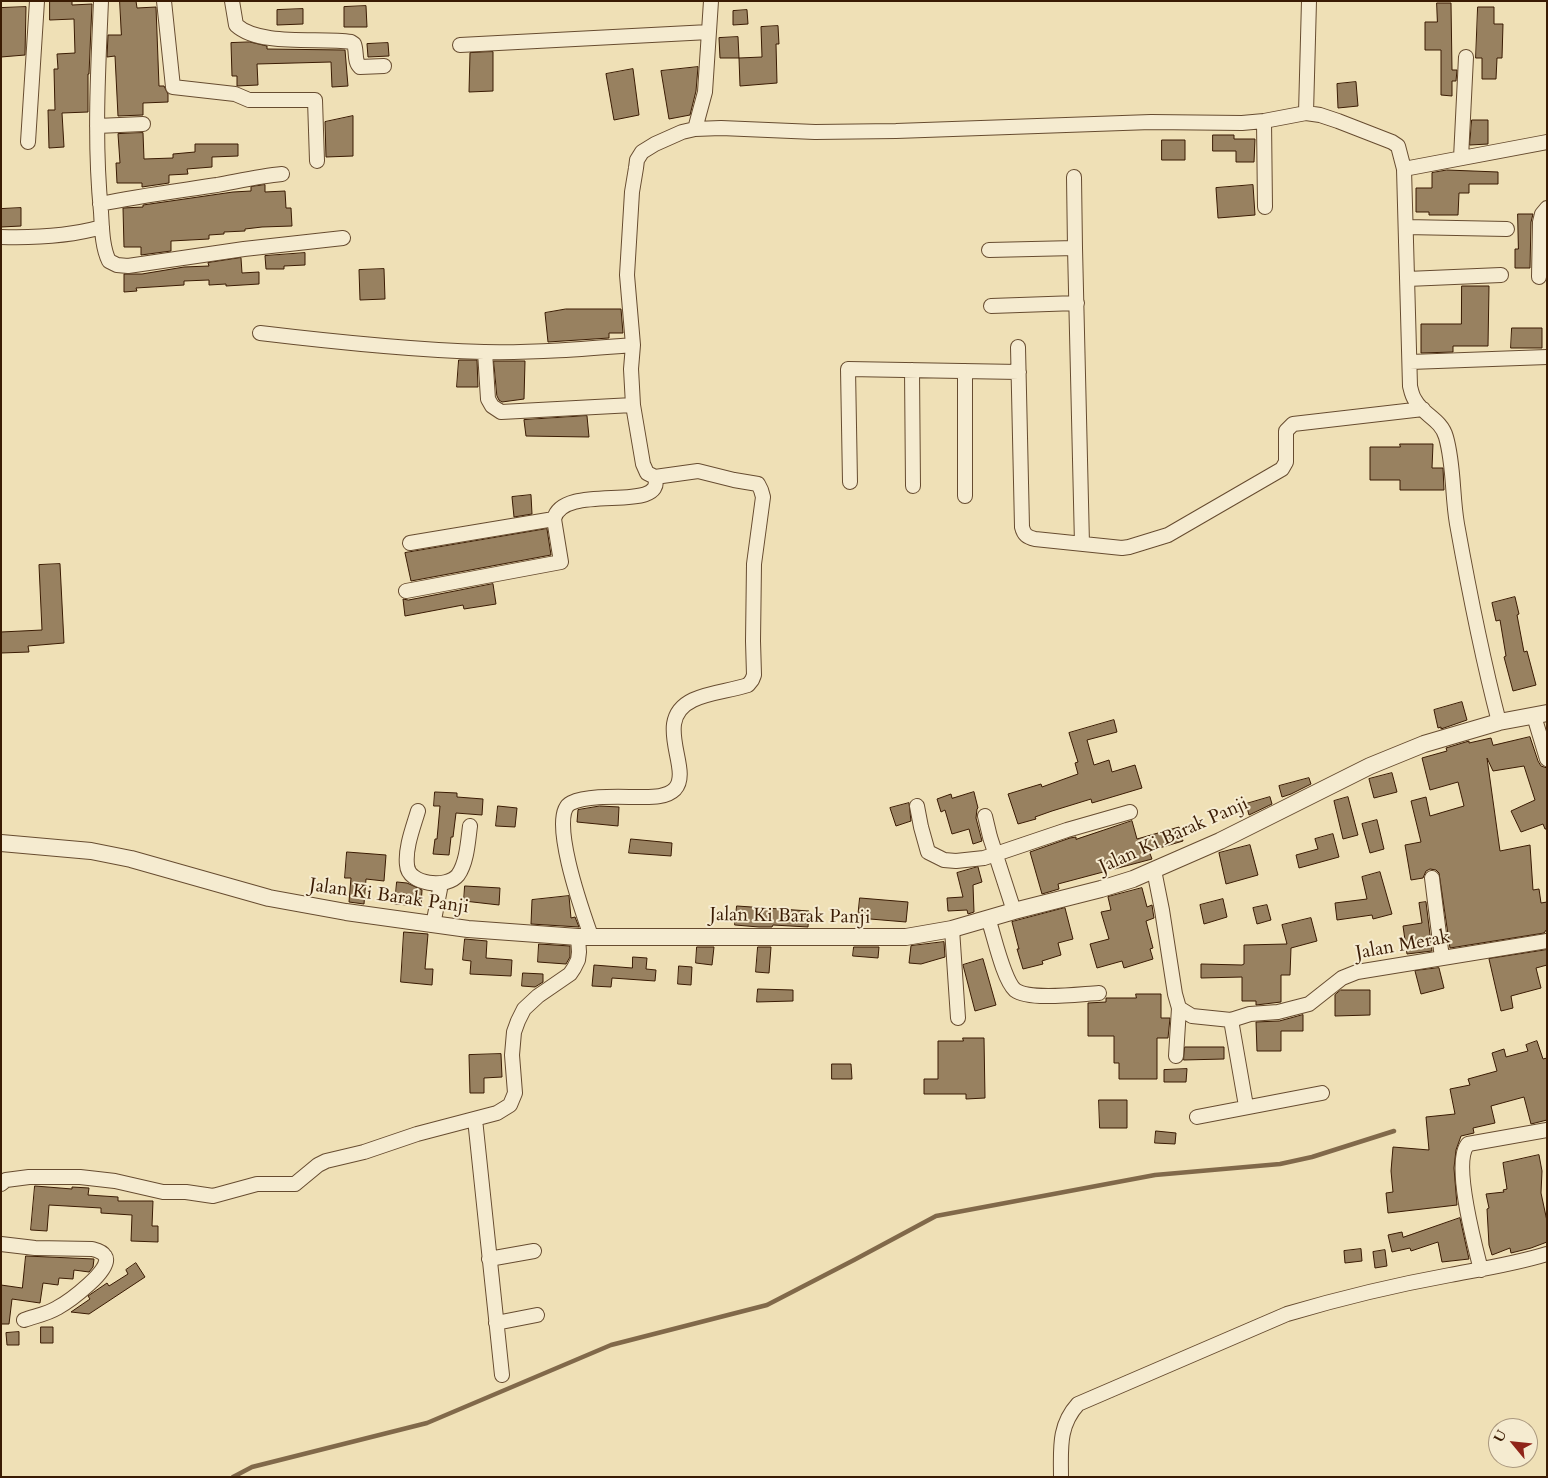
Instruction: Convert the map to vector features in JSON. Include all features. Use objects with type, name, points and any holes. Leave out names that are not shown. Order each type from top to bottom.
[{"type":"street","points":[[28,142],[37,1]]},
{"type":"street","points":[[101,1],[97,126],[102,227],[109,260],[116,265],[128,266],[244,249],[343,238]]},
{"type":"street","points":[[164,1],[174,87],[234,94],[249,100],[315,100],[317,161]]},
{"type":"street","points":[[232,1],[236,26],[247,32],[279,38],[351,42],[354,44],[356,60],[360,66],[384,66]]},
{"type":"street","points":[[695,128],[705,92],[711,1]]},
{"type":"street","points":[[1306,113],[1309,1]]},
{"type":"street","points":[[460,45],[709,32]]},
{"type":"street","points":[[1460,158],[1466,57]]},
{"type":"street","points":[[1,1184],[6,1180],[29,1177],[80,1177],[115,1180],[157,1191],[213,1196],[257,1184],[295,1184],[318,1165],[326,1161],[364,1152],[417,1134],[497,1113],[510,1105],[515,1093],[512,1056],[514,1032],[518,1021],[524,1009],[538,996],[570,974],[578,960],[584,936],[578,898],[569,865],[563,816],[565,808],[570,803],[589,798],[645,797],[668,794],[675,789],[679,782],[680,775],[674,737],[677,715],[682,708],[693,700],[748,685],[754,675],[754,564],[762,507],[762,490],[758,484],[698,471],[655,477],[647,474],[643,464],[633,405],[633,345],[627,276],[632,192],[637,160],[642,152],[682,132],[695,128],[814,132],[1151,122],[1205,124],[1264,121],[1306,113],[1338,121],[1398,146],[1404,169],[1410,386],[1414,400],[1440,424],[1446,438],[1454,502],[1466,570],[1499,722]]},
{"type":"street","points":[[1264,121],[1265,207]]},
{"type":"street","points":[[97,126],[143,124]]},
{"type":"street","points":[[1404,169],[1547,142]]},
{"type":"street","points":[[100,204],[143,195],[282,174]]},
{"type":"street","points":[[1074,177],[1082,544]]},
{"type":"street","points":[[1538,277],[1540,222],[1542,214],[1547,208]]},
{"type":"street","points":[[1,237],[44,236],[90,231],[102,227]]},
{"type":"street","points":[[1406,227],[1507,228]]},
{"type":"street","points":[[989,250],[1075,248]]},
{"type":"street","points":[[1407,279],[1501,275]]},
{"type":"street","points":[[991,306],[1077,303]]},
{"type":"street","points":[[260,333],[326,341],[485,352],[573,350],[633,345]]},
{"type":"street","points":[[1018,347],[1023,532],[1027,537],[1035,539],[1129,547],[1164,537],[1282,469],[1286,462],[1286,431],[1293,424],[1422,409]]},
{"type":"street","points":[[485,352],[488,399],[492,406],[501,412],[633,405]]},
{"type":"street","points":[[1410,362],[1547,357]]},
{"type":"street","points":[[850,482],[848,369],[1019,372]]},
{"type":"street","points":[[912,370],[913,486]]},
{"type":"street","points":[[965,371],[965,496]]},
{"type":"street","points":[[406,591],[561,562],[554,519],[556,512],[562,506],[585,500],[648,495],[654,489],[655,477]]},
{"type":"street","points":[[410,543],[554,519]]},
{"type":"street","points":[[1540,714],[1547,758]]},
{"type":"street","name":"Jalan Ki Barak Panji","points":[[1,843],[91,851],[131,859],[269,898],[313,907],[433,925],[498,932],[584,936],[894,938],[952,929],[1101,889],[1154,870],[1220,841],[1370,766],[1424,744],[1499,722],[1540,714]]},
{"type":"street","points":[[917,806],[928,852],[944,860],[956,861],[996,855],[1067,830],[1130,812]]},
{"type":"street","points":[[418,811],[408,853],[407,866],[409,874],[416,879],[441,884],[449,882],[458,875],[463,864],[470,826]]},
{"type":"street","points":[[985,816],[1014,911]]},
{"type":"street","points":[[1154,870],[1179,1008],[1176,1056]]},
{"type":"street","points":[[1432,878],[1442,958]]},
{"type":"street","points":[[433,925],[441,884]]},
{"type":"street","points":[[988,918],[1007,978],[1016,990],[1024,994],[1048,996],[1099,993]]},
{"type":"street","points":[[952,929],[958,1018]]},
{"type":"street","name":"Jalan Merak","points":[[1179,1008],[1192,1016],[1231,1020],[1250,1014],[1278,1012],[1308,1004],[1342,978],[1357,972],[1547,941]]},
{"type":"street","points":[[1231,1020],[1246,1106]]},
{"type":"street","points":[[1197,1117],[1246,1106],[1322,1093]]},
{"type":"street","points":[[475,1119],[502,1375]]},
{"type":"street","points":[[1481,1270],[1466,1208],[1462,1160],[1464,1148],[1468,1144],[1547,1130]]},
{"type":"street","points":[[1,1244],[42,1248],[92,1249],[100,1251],[107,1260],[106,1265],[97,1276],[75,1296],[48,1313],[24,1320]]},
{"type":"street","points":[[490,1259],[534,1251]]},
{"type":"street","points":[[1061,1477],[1062,1430],[1069,1414],[1078,1404],[1287,1314],[1397,1286],[1481,1270],[1547,1254]]},
{"type":"street","points":[[496,1323],[537,1315]]},
{"type":"building","points":[[50,1],[72,1],[72,5],[92,4],[88,112],[62,113],[64,147],[49,148],[48,110],[55,110],[54,69],[58,69],[57,54],[75,53],[74,19],[50,20]]},
{"type":"building","points":[[120,1],[136,1],[137,8],[156,7],[159,86],[164,86],[168,94],[168,102],[143,103],[143,115],[118,116],[115,56],[107,57],[108,35],[121,35]]},
{"type":"building","points":[[1437,3],[1451,3],[1452,70],[1457,70],[1456,81],[1452,81],[1452,96],[1441,95],[1441,50],[1425,50],[1425,22],[1437,22]]},
{"type":"building","points":[[366,6],[367,27],[344,27],[344,7]]},
{"type":"building","points":[[26,7],[25,55],[1,57],[1,8]]},
{"type":"building","points":[[1478,7],[1494,7],[1494,24],[1503,24],[1502,58],[1497,58],[1496,79],[1482,79],[1482,58],[1476,58]]},
{"type":"building","points":[[303,9],[303,24],[277,25],[277,10]]},
{"type":"building","points":[[747,10],[748,24],[733,25],[733,11]]},
{"type":"building","points":[[778,26],[779,44],[776,44],[777,83],[740,86],[739,58],[762,57],[761,27]]},
{"type":"building","points":[[738,37],[739,58],[720,58],[719,38]]},
{"type":"building","points":[[250,42],[267,46],[267,49],[345,50],[348,86],[332,87],[331,62],[257,64],[258,85],[237,86],[237,76],[232,76],[231,43]]},
{"type":"building","points":[[388,43],[389,56],[368,57],[367,44]]},
{"type":"building","points":[[493,52],[493,91],[469,92],[470,53]]},
{"type":"building","points":[[698,67],[696,91],[690,115],[669,119],[661,71]]},
{"type":"building","points":[[633,69],[639,115],[614,120],[606,74]]},
{"type":"building","points":[[1356,82],[1358,106],[1338,108],[1337,84]]},
{"type":"building","points":[[353,116],[353,156],[326,157],[325,122]]},
{"type":"building","points":[[1472,120],[1488,120],[1488,144],[1470,145]]},
{"type":"building","points":[[143,133],[144,159],[173,158],[173,154],[195,152],[195,144],[238,144],[238,156],[212,157],[212,167],[187,169],[188,174],[169,175],[169,183],[142,187],[142,183],[117,183],[116,163],[120,163],[118,134]]},
{"type":"building","points":[[1213,135],[1234,135],[1234,139],[1255,139],[1254,162],[1236,162],[1236,151],[1213,151]]},
{"type":"building","points":[[1162,140],[1185,140],[1185,160],[1162,160]]},
{"type":"building","points":[[1447,170],[1498,172],[1498,184],[1469,184],[1469,193],[1459,193],[1458,215],[1429,215],[1429,212],[1416,212],[1416,188],[1432,188],[1432,173]]},
{"type":"building","points":[[265,185],[265,192],[285,191],[286,208],[291,208],[292,226],[245,229],[245,231],[209,235],[209,239],[171,241],[171,251],[141,255],[141,247],[124,247],[123,208],[143,207],[143,205],[251,191],[251,187]]},
{"type":"building","points":[[1253,185],[1255,215],[1218,218],[1216,188]]},
{"type":"building","points":[[21,208],[21,226],[1,227],[1,209]]},
{"type":"building","points":[[1518,214],[1533,214],[1531,222],[1530,268],[1515,268],[1515,249],[1518,249]]},
{"type":"building","points":[[305,253],[305,265],[284,266],[284,269],[266,269],[265,256]]},
{"type":"building","points":[[241,258],[242,273],[259,272],[259,284],[226,286],[226,284],[209,285],[209,280],[184,281],[184,285],[136,288],[137,291],[124,292],[124,274],[142,274],[184,267],[209,266],[208,263]]},
{"type":"building","points":[[384,269],[385,299],[360,300],[359,270]]},
{"type":"building","points":[[1462,286],[1489,286],[1488,346],[1453,346],[1453,352],[1421,353],[1421,324],[1461,324]]},
{"type":"building","points":[[566,309],[621,309],[623,333],[609,333],[609,338],[548,342],[545,313]]},
{"type":"building","points":[[1512,328],[1542,328],[1542,348],[1511,348]]},
{"type":"building","points":[[459,360],[477,360],[478,387],[457,387]]},
{"type":"building","points":[[494,361],[525,361],[524,399],[502,402],[499,400]]},
{"type":"building","points":[[587,416],[589,437],[526,436],[524,420]]},
{"type":"building","points":[[1400,444],[1433,444],[1432,468],[1443,468],[1444,490],[1400,490],[1400,480],[1370,480],[1370,447],[1400,447]]},
{"type":"building","points":[[531,495],[532,514],[514,517],[512,497]]},
{"type":"building","points":[[547,529],[551,555],[411,581],[405,553]]},
{"type":"building","points":[[60,564],[64,643],[28,646],[29,652],[1,653],[1,632],[42,630],[39,565]]},
{"type":"building","points":[[493,584],[496,604],[464,609],[463,605],[405,616],[403,599],[408,600]]},
{"type":"building","points":[[1515,597],[1524,652],[1527,651],[1536,685],[1513,691],[1504,657],[1506,656],[1500,620],[1496,621],[1492,603]]},
{"type":"building","points":[[1462,702],[1467,720],[1441,729],[1441,727],[1438,728],[1434,710]]},
{"type":"building","points":[[1114,720],[1117,732],[1087,740],[1094,765],[1109,760],[1112,772],[1135,765],[1142,788],[1092,803],[1091,799],[1018,824],[1008,794],[1041,784],[1042,787],[1078,774],[1075,763],[1078,762],[1069,733]]},
{"type":"building","points":[[1530,737],[1538,761],[1541,766],[1547,768],[1547,829],[1545,829],[1543,824],[1521,832],[1511,811],[1535,800],[1524,766],[1493,771],[1487,758],[1500,851],[1530,845],[1533,890],[1539,889],[1541,903],[1547,902],[1547,929],[1544,933],[1450,948],[1439,873],[1436,870],[1430,869],[1426,871],[1423,878],[1411,880],[1405,845],[1421,842],[1411,801],[1426,797],[1430,816],[1464,806],[1458,782],[1430,790],[1422,758],[1447,751],[1446,748],[1469,741],[1469,743],[1491,738],[1493,745]]},
{"type":"building","points":[[1392,773],[1397,792],[1374,798],[1369,779]]},
{"type":"building","points":[[1309,778],[1311,784],[1282,797],[1279,786]]},
{"type":"building","points":[[435,792],[457,793],[457,797],[483,799],[482,815],[456,813],[449,855],[433,854],[435,839],[437,839],[440,806],[434,806]]},
{"type":"building","points":[[974,792],[978,808],[976,818],[982,841],[973,844],[969,829],[952,834],[945,810],[941,812],[937,799],[951,794],[952,798]]},
{"type":"building","points":[[1270,797],[1272,804],[1249,815],[1246,804]]},
{"type":"building","points":[[1348,797],[1358,835],[1343,839],[1334,801]]},
{"type":"building","points":[[909,803],[911,821],[896,826],[890,808]]},
{"type":"building","points":[[498,806],[517,808],[515,827],[496,826]]},
{"type":"building","points":[[600,806],[619,807],[618,826],[577,822],[578,810]]},
{"type":"building","points":[[1377,820],[1384,849],[1370,853],[1362,824]]},
{"type":"building","points":[[1132,821],[1137,839],[1179,827],[1183,841],[1149,851],[1152,859],[1058,884],[1059,889],[1042,894],[1030,852],[1070,838],[1076,837],[1076,839]]},
{"type":"building","points":[[1333,834],[1339,857],[1299,868],[1296,855],[1318,849],[1315,839]]},
{"type":"building","points":[[631,839],[672,843],[671,856],[629,853]]},
{"type":"building","points":[[1250,845],[1258,875],[1226,884],[1219,853]]},
{"type":"building","points":[[347,852],[386,855],[384,881],[366,879],[364,904],[349,902],[351,878],[345,878]]},
{"type":"building","points":[[978,867],[982,882],[973,885],[974,912],[968,914],[967,910],[948,911],[947,898],[963,897],[957,873]]},
{"type":"building","points":[[1380,872],[1392,914],[1373,919],[1372,915],[1337,920],[1335,903],[1367,899],[1362,877]]},
{"type":"building","points":[[397,882],[407,883],[422,890],[421,906],[395,904]]},
{"type":"building","points":[[465,886],[500,888],[499,905],[464,901]]},
{"type":"building","points":[[1142,888],[1147,907],[1152,905],[1154,918],[1146,921],[1153,948],[1150,949],[1153,959],[1124,968],[1122,961],[1097,968],[1090,944],[1109,939],[1101,912],[1111,910],[1108,897]]},
{"type":"building","points":[[569,896],[571,918],[575,917],[579,927],[531,924],[532,900]]},
{"type":"building","points":[[860,898],[908,902],[906,922],[858,918]]},
{"type":"building","points":[[1223,899],[1227,917],[1204,924],[1200,905]]},
{"type":"building","points":[[1426,902],[1432,951],[1407,954],[1403,926],[1422,923],[1419,903]]},
{"type":"building","points":[[1267,905],[1271,920],[1257,924],[1253,908]]},
{"type":"building","points":[[737,906],[809,911],[808,927],[735,925]]},
{"type":"building","points":[[1065,908],[1073,939],[1058,943],[1061,955],[1042,961],[1043,964],[1023,969],[1012,922]]},
{"type":"building","points":[[1311,918],[1317,941],[1291,948],[1290,975],[1281,975],[1281,1002],[1256,1005],[1256,1001],[1242,1001],[1242,977],[1201,978],[1201,964],[1242,965],[1244,964],[1244,945],[1287,944],[1282,925]]},
{"type":"building","points":[[404,932],[428,934],[425,969],[433,969],[432,985],[401,982]]},
{"type":"building","points":[[465,939],[487,941],[486,958],[512,960],[511,976],[470,974],[471,961],[463,960]]},
{"type":"building","points":[[944,942],[945,957],[921,964],[909,963],[911,946]]},
{"type":"building","points":[[539,944],[570,946],[570,957],[566,964],[538,962]]},
{"type":"building","points":[[697,947],[714,947],[712,965],[696,963]]},
{"type":"building","points":[[758,947],[771,947],[769,973],[756,972]]},
{"type":"building","points":[[854,947],[879,947],[878,958],[853,956]]},
{"type":"building","points":[[1547,950],[1547,965],[1536,968],[1541,988],[1511,996],[1513,1008],[1501,1011],[1489,959]]},
{"type":"building","points":[[633,957],[647,958],[646,969],[656,970],[655,981],[612,978],[611,987],[592,986],[594,965],[632,968]]},
{"type":"building","points":[[983,959],[996,1005],[975,1011],[963,965]]},
{"type":"building","points":[[679,966],[692,967],[691,985],[678,984]]},
{"type":"building","points":[[1439,968],[1444,988],[1421,994],[1415,971]]},
{"type":"building","points":[[523,973],[543,974],[543,982],[535,987],[522,986]]},
{"type":"building","points":[[758,989],[793,990],[793,1001],[757,1002]]},
{"type":"building","points":[[1341,990],[1370,990],[1370,1015],[1335,1016],[1335,995]]},
{"type":"building","points":[[1136,994],[1161,994],[1161,1018],[1170,1018],[1168,1038],[1157,1038],[1157,1079],[1119,1079],[1119,1063],[1114,1063],[1114,1036],[1088,1036],[1088,1003],[1106,1002],[1106,998],[1136,998]]},
{"type":"building","points":[[1303,1015],[1303,1031],[1281,1031],[1281,1051],[1257,1051],[1256,1022],[1279,1021]]},
{"type":"building","points":[[963,1038],[984,1038],[985,1098],[966,1099],[966,1094],[924,1094],[924,1079],[938,1079],[938,1041],[963,1041]]},
{"type":"building","points":[[1537,1041],[1543,1059],[1547,1058],[1547,1120],[1531,1124],[1524,1097],[1491,1106],[1495,1123],[1473,1128],[1474,1133],[1461,1136],[1456,1150],[1454,1168],[1457,1205],[1388,1213],[1386,1193],[1393,1192],[1391,1171],[1393,1147],[1429,1150],[1426,1117],[1455,1114],[1450,1089],[1470,1085],[1468,1079],[1497,1071],[1492,1053],[1504,1049],[1506,1057],[1528,1051],[1526,1045]]},
{"type":"building","points":[[1185,1047],[1224,1047],[1224,1059],[1184,1060]]},
{"type":"building","points":[[501,1054],[502,1077],[484,1078],[484,1093],[470,1093],[469,1055]]},
{"type":"building","points":[[832,1064],[851,1064],[852,1079],[832,1079]]},
{"type":"building","points":[[1187,1069],[1186,1082],[1164,1082],[1164,1070]]},
{"type":"building","points":[[1099,1100],[1127,1100],[1127,1128],[1100,1128]]},
{"type":"building","points":[[1156,1131],[1176,1133],[1175,1144],[1155,1143]]},
{"type":"building","points":[[1539,1155],[1542,1171],[1541,1193],[1547,1221],[1547,1242],[1511,1253],[1510,1248],[1492,1255],[1489,1245],[1487,1209],[1489,1208],[1486,1194],[1504,1192],[1503,1190],[1507,1189],[1503,1163]]},
{"type":"building","points":[[35,1186],[72,1189],[72,1187],[89,1188],[88,1195],[118,1197],[118,1201],[153,1201],[152,1226],[158,1226],[158,1242],[131,1241],[132,1215],[101,1213],[101,1208],[49,1205],[47,1231],[31,1230]]},
{"type":"building","points":[[1460,1218],[1469,1259],[1442,1262],[1438,1242],[1411,1251],[1410,1248],[1392,1252],[1388,1235],[1402,1232],[1403,1237]]},
{"type":"building","points":[[1361,1249],[1362,1261],[1345,1263],[1344,1251]]},
{"type":"building","points":[[1385,1250],[1387,1266],[1375,1268],[1373,1252]]},
{"type":"building","points":[[26,1256],[94,1259],[93,1267],[89,1272],[74,1270],[73,1279],[59,1278],[58,1285],[43,1283],[40,1303],[12,1299],[9,1324],[1,1324],[1,1285],[22,1288]]},
{"type":"building","points":[[136,1263],[145,1277],[89,1314],[71,1312],[90,1299],[88,1296],[107,1283],[109,1286],[128,1274],[126,1270]]},
{"type":"building","points":[[41,1327],[53,1327],[53,1343],[41,1343]]},
{"type":"building","points":[[19,1332],[19,1345],[7,1345],[6,1333]]},
{"type":"waterway","points":[[233,1477],[252,1467],[427,1423],[611,1345],[767,1305],[936,1216],[1155,1175],[1280,1164],[1312,1157],[1394,1131]]}]
